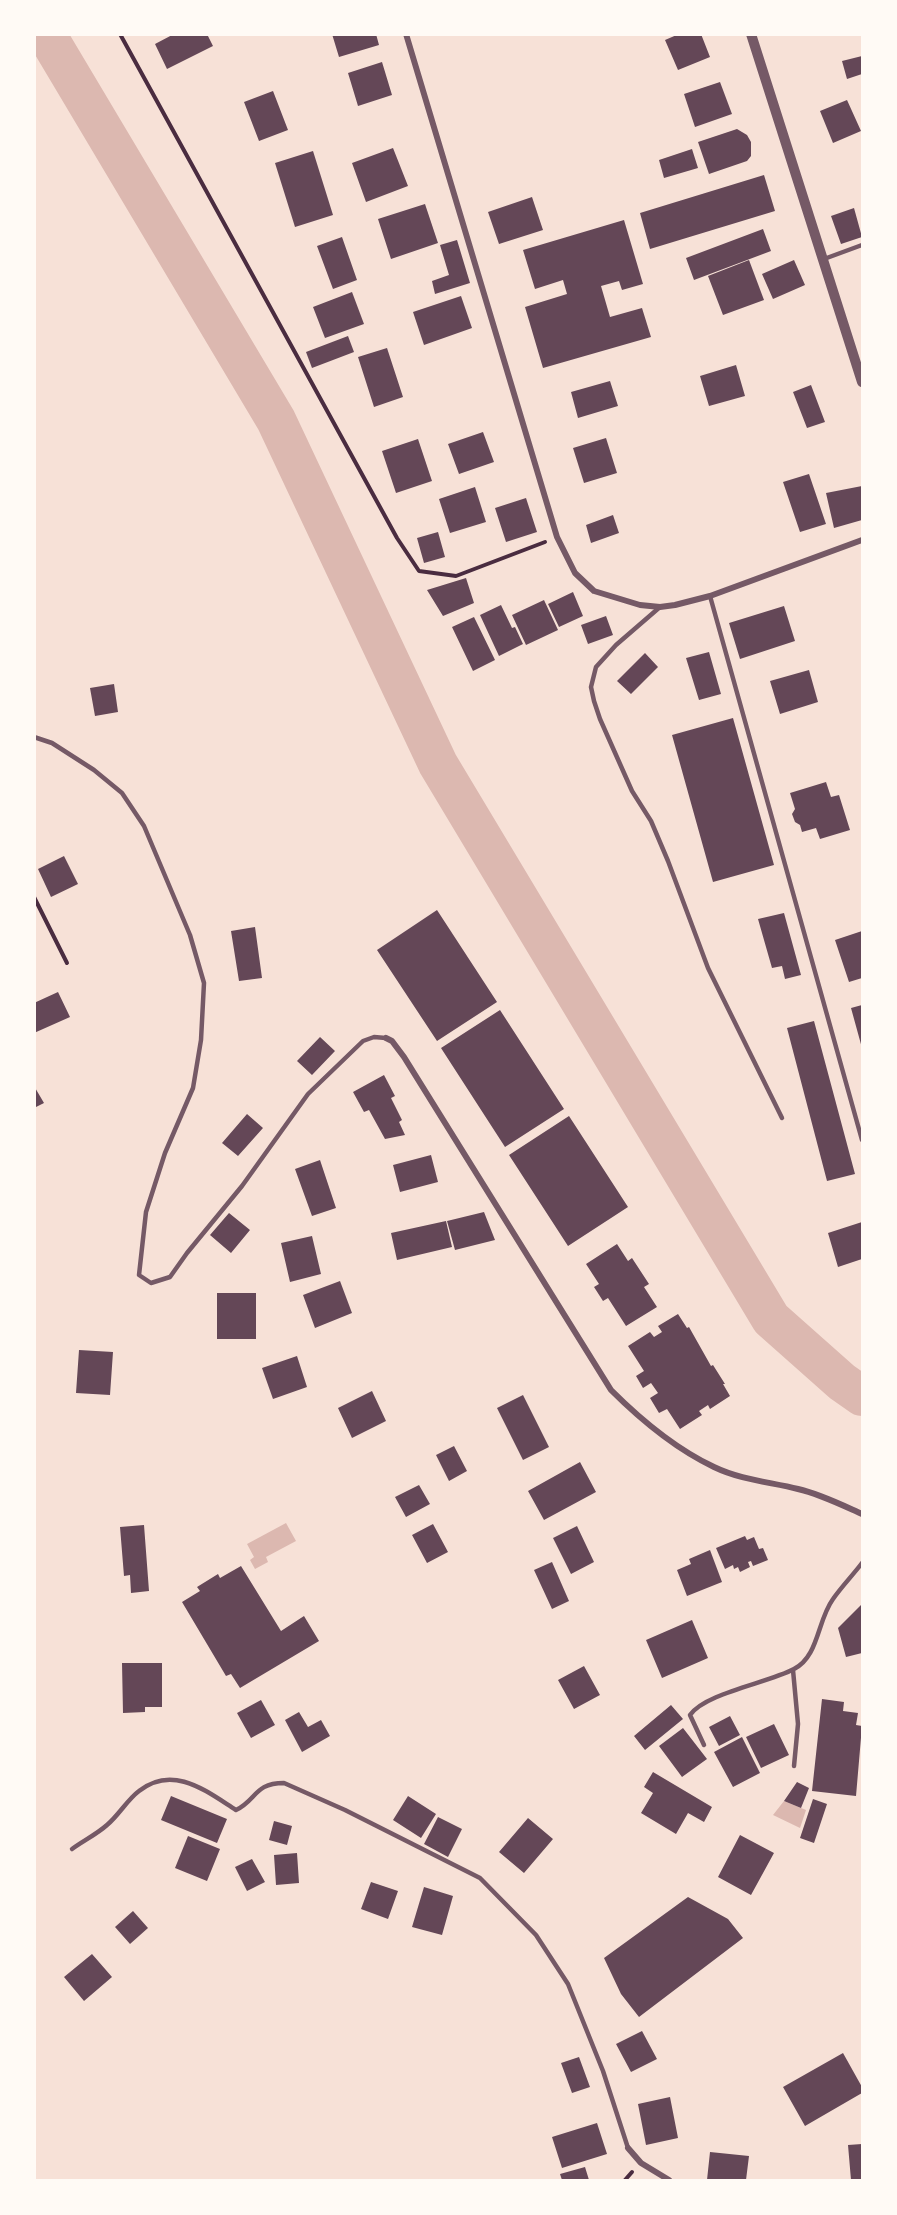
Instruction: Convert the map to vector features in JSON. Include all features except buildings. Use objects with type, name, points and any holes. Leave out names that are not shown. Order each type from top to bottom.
[{"type":"street","points":[[406,34],[557,537],[575,573],[594,591],[640,605],[660,607],[710,596],[862,540]]},
{"type":"street","points":[[751,34],[862,382]]},
{"type":"street","points":[[386,1038],[392,1041],[404,1057],[611,1390],[633,1413],[668,1439],[714,1468],[749,1480],[800,1489],[862,1514]]},
{"type":"street","points":[[628,2148],[641,2163],[669,2181]]},
{"type":"lane","points":[[824,259],[862,245]]},
{"type":"lane","points":[[710,596],[862,1140]]},
{"type":"lane","points":[[660,607],[632,630],[596,667],[591,687],[594,701],[628,781],[651,821],[708,968],[782,1118]]},
{"type":"lane","points":[[34,737],[52,743],[94,770],[122,793],[144,826],[190,935],[204,983],[201,1040],[193,1088],[165,1153],[146,1212],[139,1275],[151,1283],[170,1277],[242,1186],[308,1094],[363,1041],[374,1037],[386,1038]]},
{"type":"lane","points":[[704,1745],[690,1715],[695,1708],[793,1670],[807,1661],[831,1600],[862,1563]]},
{"type":"lane","points":[[793,1670],[798,1724],[794,1766]]},
{"type":"lane","points":[[72,1849],[107,1825],[138,1791],[154,1781],[171,1779],[198,1785],[236,1810],[242,1807],[258,1789],[274,1783],[284,1783],[345,1810],[480,1878],[536,1935],[568,1984],[603,2072],[628,2148]]},
{"type":"path","points":[[120,34],[398,538],[419,571],[456,576],[557,537]]},
{"type":"path","points":[[34,897],[67,963]]},
{"type":"shaded area","points":[[286,1523],[296,1541],[266,1557],[268,1562],[255,1569],[250,1560],[254,1557],[247,1544]]},
{"type":"shaded area","points":[[784,1801],[806,1810],[800,1828],[773,1815]]},
{"type":"waterway","points":[[46,34],[276,420],[438,764],[771,1319],[842,1382],[862,1396]]}]
